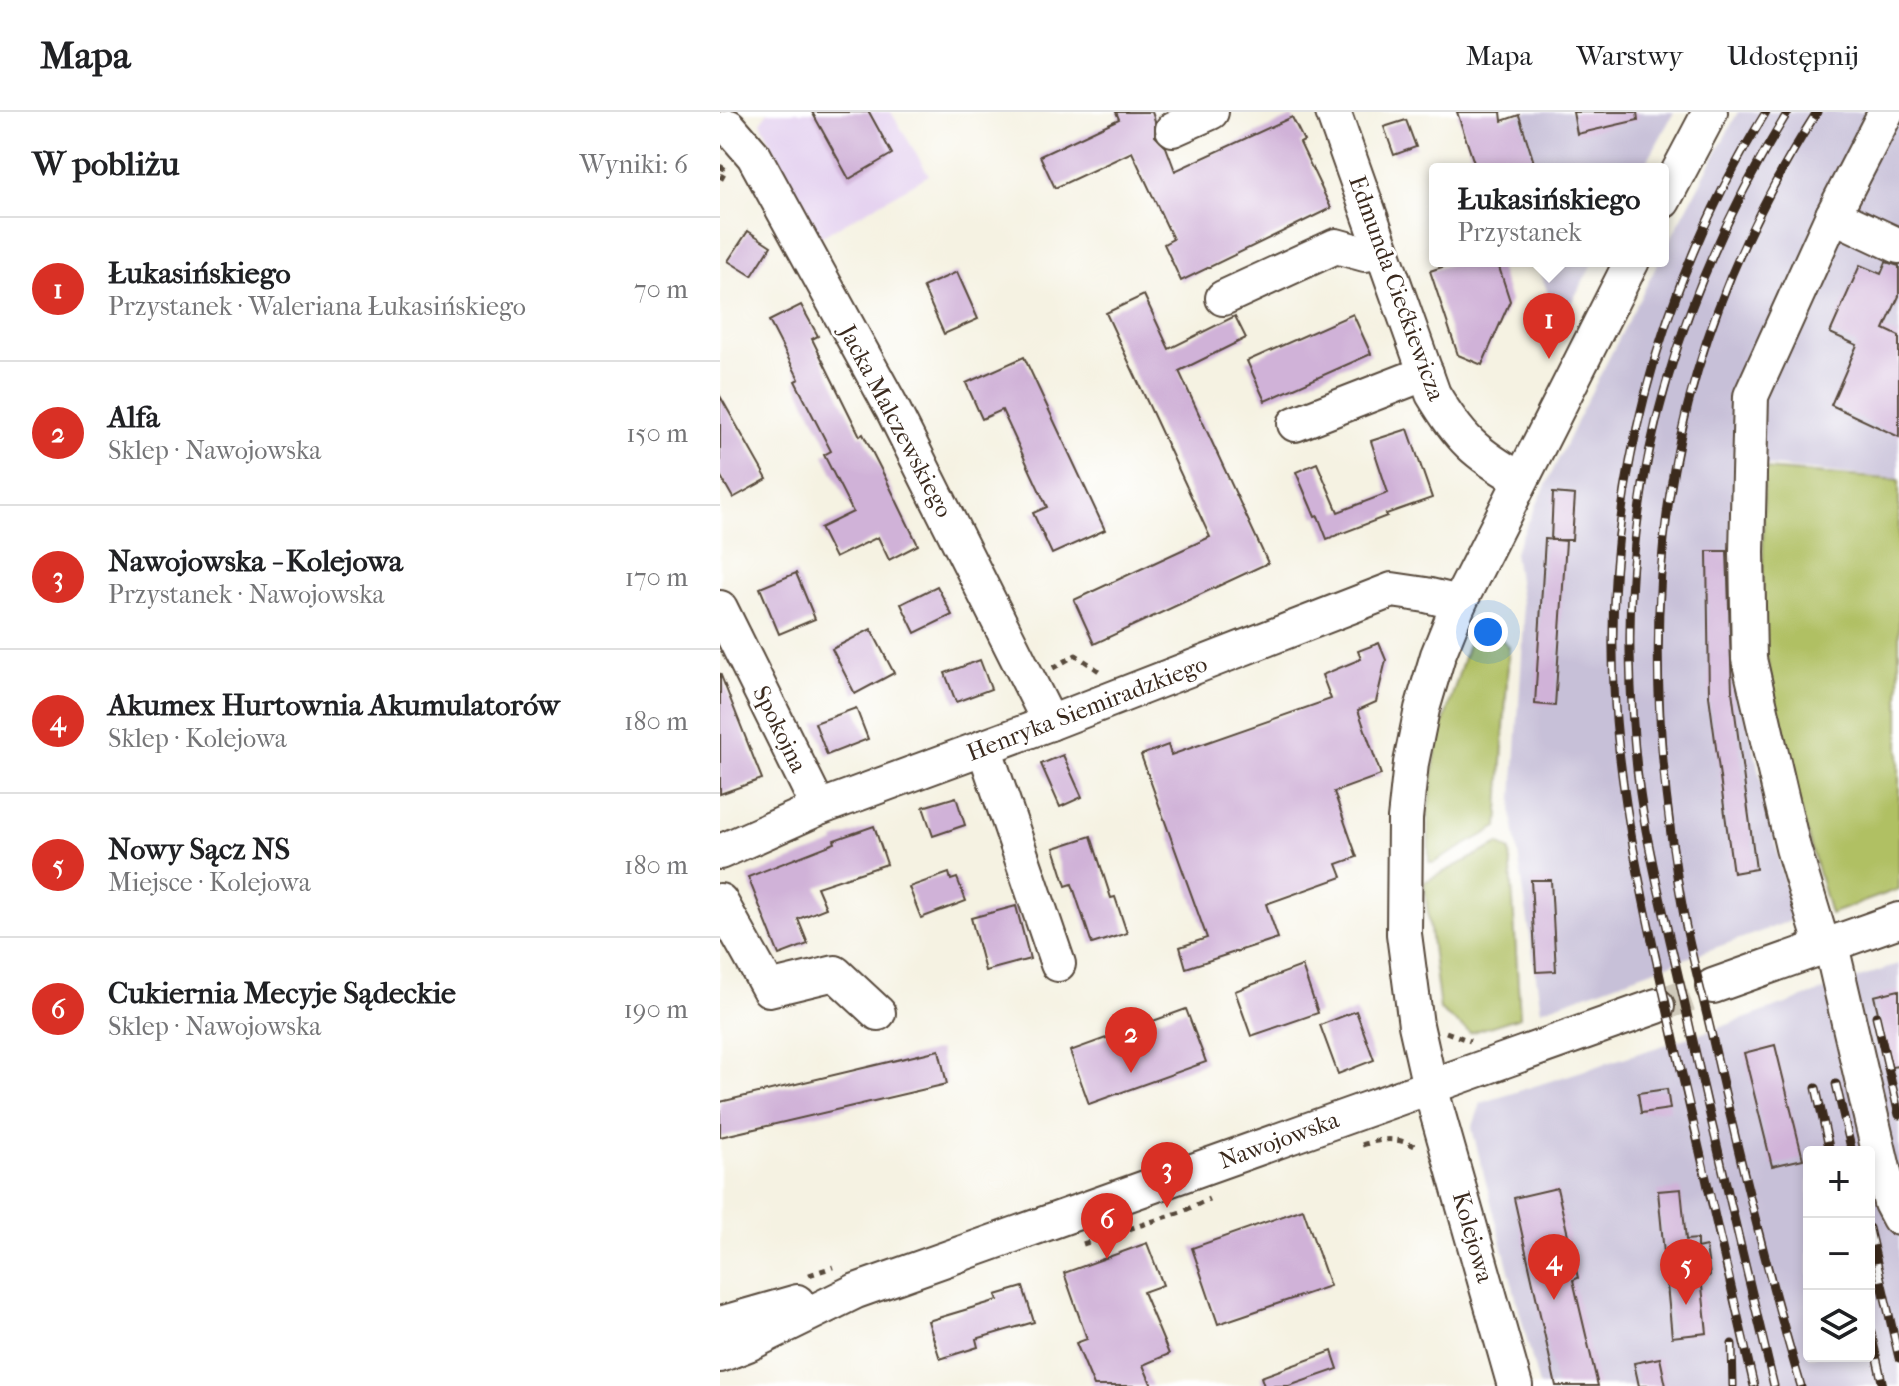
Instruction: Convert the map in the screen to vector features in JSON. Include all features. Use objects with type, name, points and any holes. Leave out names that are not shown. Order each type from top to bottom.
[{"type":"street","points":[[1173,129],[1211,112]]},
{"type":"street","name":"Edmunda Ciećkiewicza","points":[[1333,112],[1433,394],[1452,425],[1482,457],[1520,479]]},
{"type":"street","points":[[1669,190],[1710,112]]},
{"type":"street","points":[[1886,112],[1833,215],[1751,396],[1747,552],[1749,659],[1793,848],[1827,946],[1891,1203],[1899,1218]]},
{"type":"street","name":"Jacka Malczewskiego","points":[[729,138],[754,156],[892,408],[1050,723]]},
{"type":"street","points":[[1833,215],[1899,246]]},
{"type":"street","points":[[1223,298],[1336,246],[1365,254],[1382,251]]},
{"type":"street","name":"Kolejowa","points":[[1515,1386],[1430,1087],[1416,1025],[1404,934],[1405,819],[1422,709],[1438,655],[1459,603],[1629,267]]},
{"type":"street","points":[[1295,424],[1426,373]]},
{"type":"street","name":"Henryka Siemiradzkiego","points":[[720,852],[819,808],[1050,723],[1392,590],[1459,603]]},
{"type":"street","name":"Spokojna","points":[[720,608],[819,808]]},
{"type":"street","points":[[984,747],[1058,964]]},
{"type":"street","points":[[720,901],[769,989],[835,973],[878,1013]]},
{"type":"street","points":[[1713,986],[1899,920]]},
{"type":"street","name":"Nawojowska","points":[[720,1355],[856,1291],[1657,1006]]},
{"type":"street","name":"Nawojowska","points":[[720,1324],[800,1302],[856,1291]]},
{"type":"path","points":[[720,181],[729,138]]},
{"type":"path","points":[[1043,674],[1076,655],[1110,678]]},
{"type":"path","points":[[1379,1139],[1399,1139],[1417,1147]]},
{"type":"shaded area","points":[[768,112],[891,112],[929,175],[817,239],[761,122]]},
{"type":"shaded area","points":[[1528,112],[1674,112],[1646,163],[1503,163],[1489,122]]},
{"type":"shaded area","points":[[1738,112],[1899,112],[1899,479],[1735,462],[1738,679],[1793,920],[1541,1010],[1512,813],[1524,624],[1514,552],[1580,414],[1656,267],[1669,267],[1669,242]]},
{"type":"shaded area","points":[[1539,267],[1591,267],[1559,326]]},
{"type":"shaded area","points":[[1899,964],[1899,1386],[1539,1386],[1472,1129],[1481,1103],[1721,1027]]},
{"type":"green space","points":[[1764,469],[1899,480],[1899,889],[1830,914],[1787,761],[1762,633]]},
{"type":"green space","points":[[1474,625],[1492,629],[1509,647],[1498,827],[1433,863],[1429,862],[1428,812],[1437,744]]},
{"type":"green space","points":[[1499,844],[1510,851],[1520,1017],[1470,1033],[1440,1010],[1424,882]]},
{"type":"building","points":[[812,112],[869,112],[892,154],[849,179]]},
{"type":"building","points":[[1116,112],[1152,112],[1155,136],[1166,147],[1175,171],[1292,117],[1304,141],[1300,143],[1331,208],[1181,281],[1164,244],[1173,239],[1132,152],[1055,188],[1040,156],[1119,119]]},
{"type":"building","points":[[1457,112],[1501,112],[1502,121],[1519,115],[1534,163],[1474,163]]},
{"type":"building","points":[[1573,112],[1637,112],[1638,120],[1577,134]]},
{"type":"building","points":[[1406,120],[1416,147],[1394,155],[1384,127]]},
{"type":"building","points":[[748,231],[771,246],[752,276],[728,261]]},
{"type":"building","points":[[1886,262],[1899,266],[1899,296],[1884,329],[1899,336],[1899,437],[1831,405],[1857,345],[1830,333],[1860,265],[1881,274]]},
{"type":"building","points":[[1442,267],[1499,267],[1510,301],[1482,365],[1458,355],[1430,271]]},
{"type":"building","points":[[957,272],[978,319],[944,334],[923,287]]},
{"type":"building","points":[[1144,295],[1169,349],[1235,316],[1246,338],[1179,371],[1268,563],[1094,644],[1074,600],[1210,537],[1106,313]]},
{"type":"building","points":[[801,305],[818,336],[812,339],[918,545],[889,560],[878,537],[835,558],[820,528],[853,512],[824,455],[831,451],[769,321]]},
{"type":"building","points":[[1353,314],[1371,354],[1265,401],[1247,361]]},
{"type":"building","points":[[1024,357],[1105,530],[1052,554],[1033,513],[1047,507],[1002,410],[982,419],[966,383]]},
{"type":"building","points":[[720,396],[767,479],[733,498],[720,475]]},
{"type":"building","points":[[1408,429],[1432,498],[1327,539],[1296,472],[1317,463],[1338,512],[1388,493],[1371,441]]},
{"type":"building","points":[[1553,493],[1575,495],[1572,540],[1551,540]]},
{"type":"building","points":[[1545,539],[1566,541],[1555,706],[1535,704]]},
{"type":"building","points":[[1707,551],[1727,551],[1732,691],[1756,869],[1733,873],[1709,696]]},
{"type":"building","points":[[796,573],[815,619],[779,634],[760,588]]},
{"type":"building","points":[[937,586],[952,615],[915,633],[901,604]]},
{"type":"building","points":[[871,629],[894,673],[855,694],[832,649]]},
{"type":"building","points":[[1379,643],[1386,660],[1376,702],[1358,710],[1381,775],[1334,792],[1357,857],[1337,864],[1342,877],[1266,904],[1278,938],[1186,968],[1180,947],[1207,938],[1141,755],[1168,745],[1171,755],[1331,699],[1322,675],[1361,659],[1358,651]]},
{"type":"building","points":[[980,660],[991,689],[956,702],[945,673]]},
{"type":"building","points":[[720,673],[762,779],[720,794]]},
{"type":"building","points":[[856,708],[868,739],[827,755],[815,723]]},
{"type":"building","points":[[1063,755],[1082,797],[1060,807],[1041,764]]},
{"type":"building","points":[[956,797],[965,825],[933,836],[923,807]]},
{"type":"building","points":[[874,826],[887,864],[817,887],[826,908],[798,919],[808,944],[779,955],[748,877]]},
{"type":"building","points":[[1091,836],[1111,898],[1115,897],[1127,933],[1092,944],[1072,884],[1066,886],[1054,848]]},
{"type":"building","points":[[949,873],[951,880],[957,878],[966,901],[921,918],[909,887]]},
{"type":"building","points":[[1531,880],[1551,880],[1556,971],[1536,972]]},
{"type":"building","points":[[1016,906],[1030,959],[985,971],[971,918]]},
{"type":"building","points":[[1302,966],[1318,1013],[1251,1036],[1235,991]]},
{"type":"building","points":[[1899,990],[1899,1066],[1891,1067],[1874,996]]},
{"type":"building","points":[[1186,1009],[1206,1062],[1089,1104],[1070,1051]]},
{"type":"building","points":[[1356,1011],[1374,1060],[1338,1074],[1320,1025]]},
{"type":"building","points":[[1775,1045],[1803,1159],[1772,1166],[1744,1053]]},
{"type":"building","points":[[939,1050],[947,1084],[720,1137],[720,1102]]},
{"type":"building","points":[[1667,1089],[1670,1109],[1641,1113],[1638,1093]]},
{"type":"building","points":[[1557,1188],[1578,1278],[1573,1280],[1598,1386],[1556,1386],[1514,1198]]},
{"type":"building","points":[[1681,1189],[1686,1240],[1697,1239],[1697,1248],[1706,1246],[1710,1276],[1701,1277],[1707,1333],[1672,1337],[1658,1191]]},
{"type":"building","points":[[1303,1209],[1330,1286],[1218,1324],[1192,1248]]},
{"type":"building","points":[[1147,1243],[1163,1285],[1143,1292],[1169,1354],[1143,1365],[1152,1386],[1094,1386],[1076,1343],[1087,1339],[1064,1273]]},
{"type":"building","points":[[1023,1287],[1034,1322],[976,1339],[978,1347],[940,1359],[928,1321],[998,1300],[996,1295]]},
{"type":"building","points":[[1332,1351],[1338,1369],[1289,1386],[1264,1386],[1261,1377]]},
{"type":"building","points":[[1660,1358],[1666,1386],[1639,1386],[1634,1363]]},
{"type":"tunnel","points":[[1657,1006],[1713,986]]},
{"type":"railway","points":[[1754,1386],[1639,876],[1619,749],[1613,628],[1617,550],[1628,473],[1644,397],[1694,250],[1766,112]]},
{"type":"railway","points":[[1774,1386],[1650,852],[1636,764],[1630,652],[1632,579],[1639,508],[1652,439],[1670,370],[1720,238],[1788,112]]},
{"type":"railway","points":[[1801,1386],[1754,1216],[1685,922],[1668,813],[1659,707],[1659,604],[1668,503],[1688,404],[1719,306],[1762,209],[1817,112]]},
{"type":"railway","points":[[1876,1016],[1899,1115]]},
{"type":"railway","points":[[1836,1084],[1851,1146]]},
{"type":"railway","points":[[1816,1088],[1829,1146]]},
{"type":"railway","points":[[1875,1254],[1899,1358]]},
{"type":"railway","points":[[1732,1344],[1733,1386]]},
{"type":"railway","points":[[1875,1351],[1883,1386]]},
{"type":"place","name":"Łukasińskiego","points":[[1549,359]]},
{"type":"place","name":"Alfa","points":[[1131,1073]]},
{"type":"place","name":"Nawojowska - Kolejowa","points":[[1167,1208]]},
{"type":"place","name":"Cukiernia Mecyje Sądeckie","points":[[1107,1259]]},
{"type":"place","name":"Akumex Hurtownia Akumulatorów","points":[[1554,1300]]},
{"type":"place","name":"Nowy Sącz NS","points":[[1686,1305]]}]
